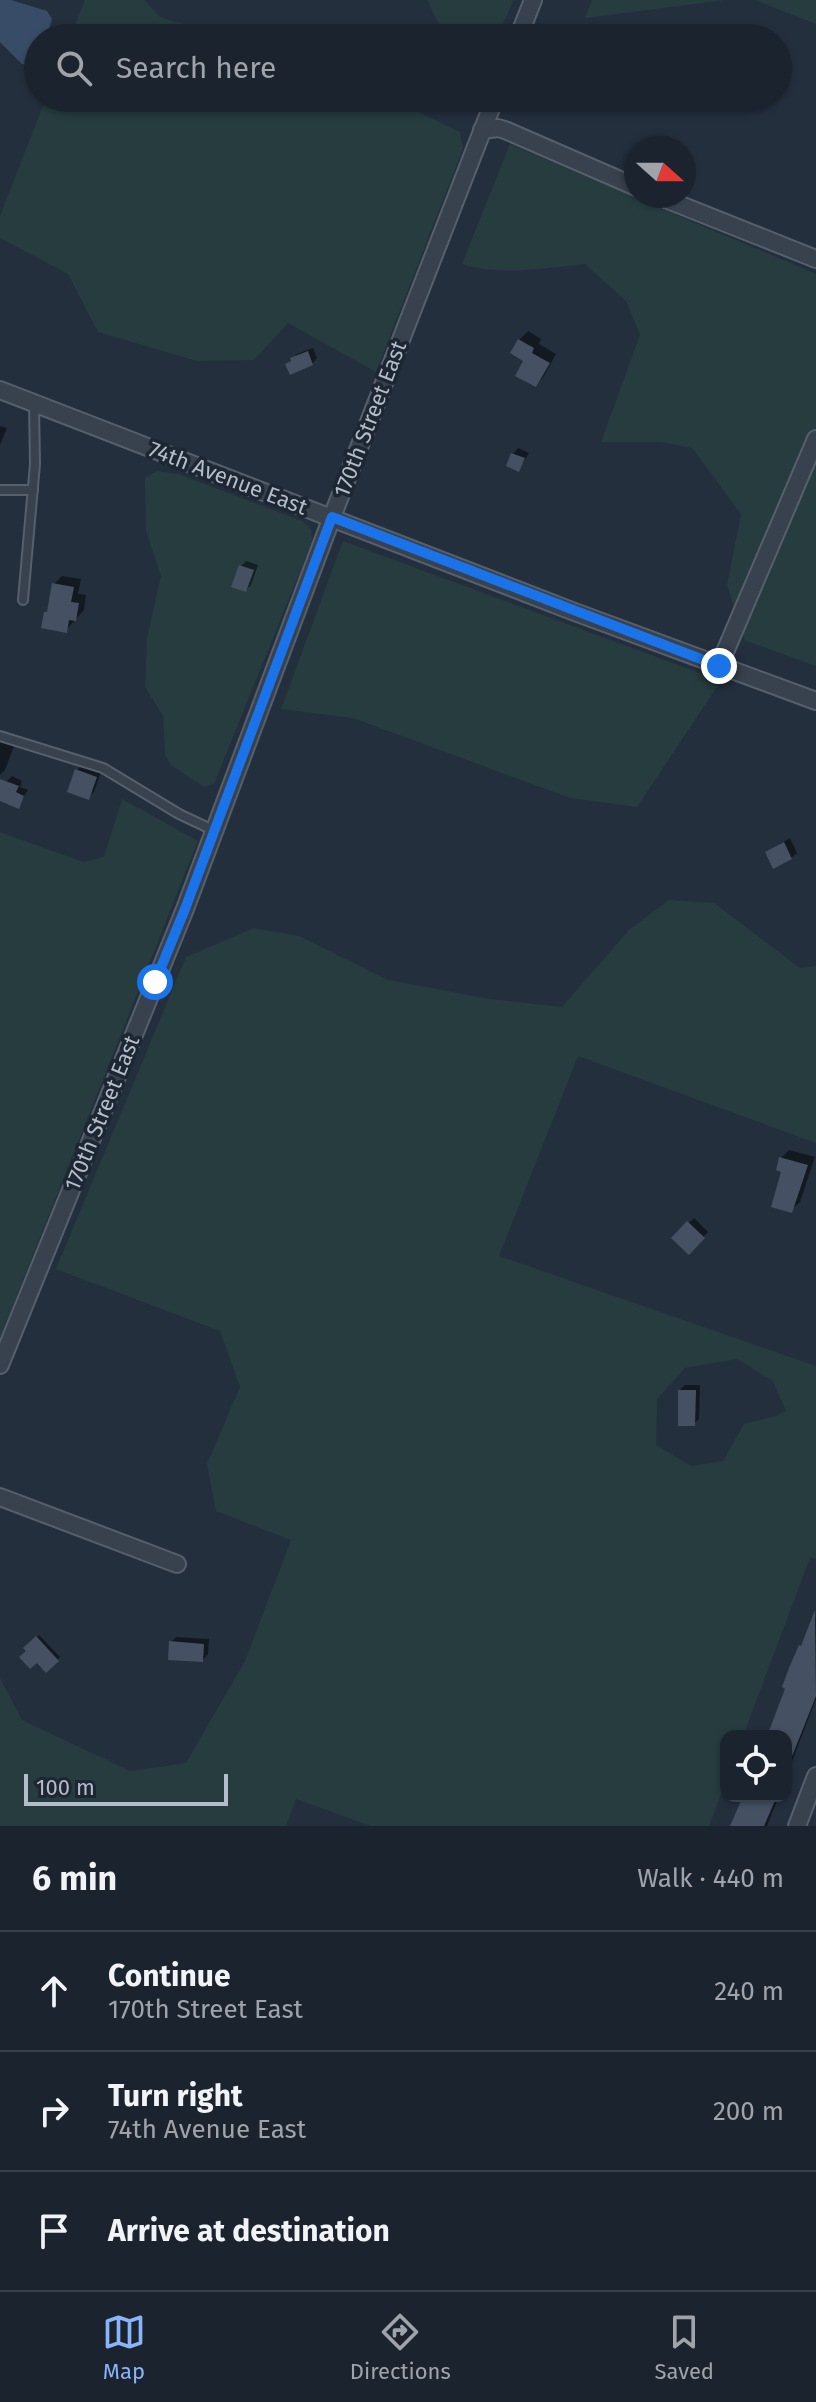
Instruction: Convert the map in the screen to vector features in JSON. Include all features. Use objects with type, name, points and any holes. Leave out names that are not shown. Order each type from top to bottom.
[{"type":"street","points":[[524,24],[533,0]]},
{"type":"street","name":"170th Street East","points":[[0,1365],[185,909],[332,517],[489,112]]},
{"type":"street","points":[[482,130],[505,130],[624,182]]},
{"type":"street","points":[[688,208],[816,259]]},
{"type":"street","name":"74th Avenue East","points":[[0,390],[816,701]]},
{"type":"street","points":[[719,666],[816,439]]},
{"type":"street","points":[[0,1497],[177,1564]]},
{"type":"street","points":[[797,1826],[816,1776]]},
{"type":"lane","points":[[23,600],[33,490],[34,403]]},
{"type":"lane","points":[[0,490],[33,490]]},
{"type":"lane","points":[[0,736],[103,768],[179,814],[213,830]]},
{"type":"green space","points":[[85,0],[144,0],[160,17],[184,24],[76,24]]},
{"type":"green space","points":[[427,0],[514,0],[503,24],[439,24]]},
{"type":"green space","points":[[592,0],[725,0],[585,18]]},
{"type":"green space","points":[[755,0],[816,0],[816,24]]},
{"type":"green space","points":[[41,112],[418,112],[460,132],[463,149],[376,372],[288,323],[254,360],[197,361],[98,332],[68,274],[0,238],[0,216]]},
{"type":"green space","points":[[510,144],[624,192],[624,208],[661,208],[816,274],[816,666],[744,640],[727,585],[741,514],[692,448],[661,442],[601,442],[640,335],[626,301],[585,264],[490,270],[462,264]]},
{"type":"green space","points":[[157,471],[178,474],[302,521],[311,529],[312,542],[214,784],[204,787],[171,765],[165,754],[163,716],[145,687],[147,638],[161,576],[146,531],[145,478]]},
{"type":"green space","points":[[343,541],[721,681],[637,807],[570,798],[353,718],[281,709]]},
{"type":"green space","points":[[122,799],[198,841],[0,1338],[0,832],[83,862],[104,857]]},
{"type":"green space","points":[[669,900],[714,903],[800,968],[816,966],[816,1143],[578,1056],[499,1256],[816,1366],[816,1559],[810,1558],[745,1730],[720,1730],[720,1797],[709,1826],[371,1826],[296,1799],[286,1826],[0,1826],[0,1678],[22,1720],[130,1771],[186,1763],[245,1661],[291,1540],[216,1511],[207,1464],[240,1387],[220,1331],[56,1269],[186,957],[254,928],[299,936],[388,980],[490,999],[562,1007],[629,930]],"holes":[[[737,1359],[773,1381],[786,1411],[744,1424],[723,1461],[691,1466],[656,1445],[657,1399],[685,1368]]]},
{"type":"water","points":[[0,0],[11,0],[47,11],[52,19],[50,24],[24,24],[24,64],[0,42]]},
{"type":"building","points":[[518,339],[534,348],[532,353],[550,363],[536,387],[515,376],[523,361],[510,353]]},
{"type":"building","points":[[308,351],[313,365],[290,375],[285,364],[291,361],[290,358]]},
{"type":"building","points":[[511,453],[525,458],[519,472],[506,466]]},
{"type":"building","points":[[239,565],[254,570],[246,592],[231,587]]},
{"type":"building","points":[[52,583],[74,587],[71,602],[79,603],[76,621],[69,620],[67,633],[41,628]]},
{"type":"building","points":[[75,769],[97,777],[89,800],[67,792]]},
{"type":"building","points":[[0,779],[19,786],[16,792],[24,796],[19,809],[0,801]]},
{"type":"building","points":[[784,842],[792,859],[773,869],[765,852]]},
{"type":"building","points":[[779,1157],[808,1165],[792,1213],[771,1207],[781,1172],[776,1170]]},
{"type":"building","points":[[687,1221],[705,1238],[689,1255],[671,1238]]},
{"type":"building","points":[[678,1390],[696,1390],[695,1426],[678,1426]]},
{"type":"building","points":[[815,1610],[816,1696],[792,1756],[792,1730],[769,1730],[785,1689],[782,1687],[789,1668]]},
{"type":"building","points":[[36,1636],[59,1661],[46,1673],[37,1663],[30,1669],[19,1657],[26,1651],[23,1648]]},
{"type":"building","points":[[169,1641],[204,1644],[203,1662],[168,1660]]},
{"type":"building","points":[[740,1802],[774,1802],[764,1826],[730,1826]]},
{"type":"route","points":[[155,982],[332,517],[719,666]]}]
